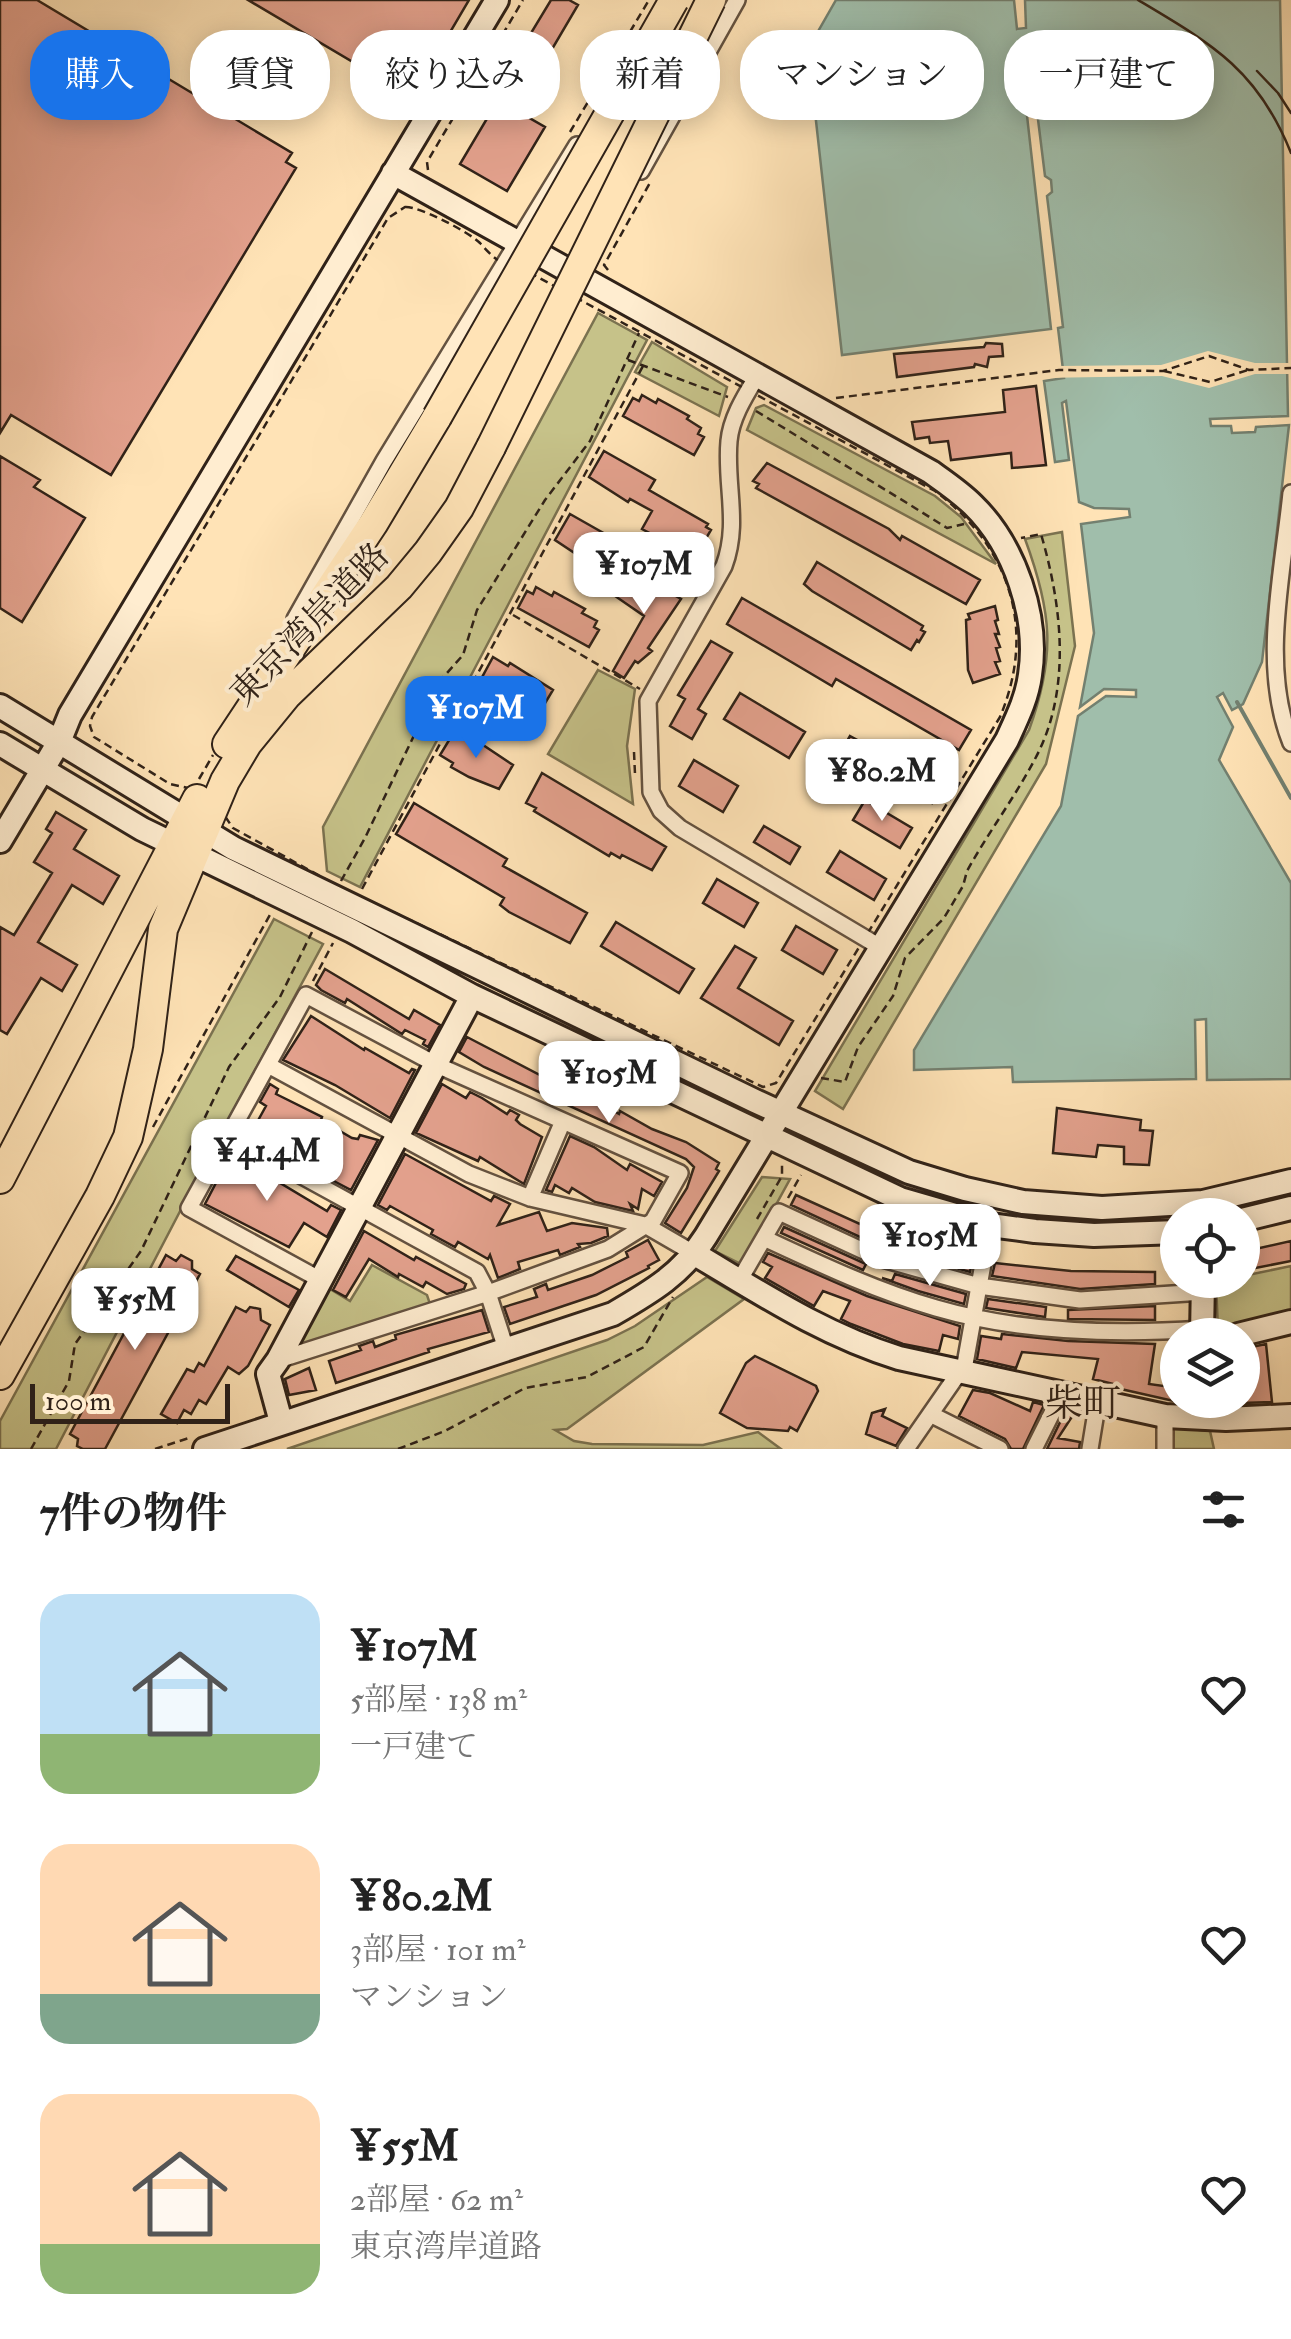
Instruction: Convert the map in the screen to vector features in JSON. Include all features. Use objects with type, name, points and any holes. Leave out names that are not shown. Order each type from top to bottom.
[{"type":"highway","name":"東京湾岸道路","points":[[0,1376],[100,1196],[128,1137],[148,1049],[164,929],[194,825],[235,731],[373,524],[674,0]]},
{"type":"highway","name":"東京湾岸道路","points":[[0,1179],[194,825],[247,744],[287,695],[398,588],[458,508],[711,0]]},
{"type":"street","points":[[0,841],[59,742],[80,721],[498,0]]},
{"type":"street","points":[[398,176],[510,0]]},
{"type":"street","points":[[235,731],[384,461],[664,0]]},
{"type":"street","points":[[581,279],[737,0]]},
{"type":"street","points":[[198,1443],[281,1422],[613,1314],[678,1273],[769,1148],[779,1112],[888,950],[1007,740],[1024,702],[1032,654],[1025,601],[1004,545],[960,493],[930,472],[751,392],[581,279],[510,253],[398,176]]},
{"type":"street","points":[[751,392],[734,420],[729,442],[732,543],[724,566],[648,701],[652,792],[661,811],[680,828],[888,950]]},
{"type":"street","points":[[1291,493],[1276,655],[1280,704],[1291,743]]},
{"type":"street","points":[[0,706],[233,848],[890,1165],[984,1194],[1082,1207],[1160,1208]]},
{"type":"street","points":[[0,744],[42,770],[194,825],[352,931],[769,1148],[900,1199],[990,1225],[1094,1235],[1160,1233]]},
{"type":"street","points":[[278,1360],[488,1293],[608,1249],[653,1221],[680,1173],[437,1065],[306,995],[190,1208],[319,1279]]},
{"type":"street","points":[[281,1422],[268,1374],[472,996]]},
{"type":"street","points":[[268,1065],[469,1174],[530,1198],[645,1225],[811,1324],[858,1345],[1061,1395],[1160,1415]]},
{"type":"street","points":[[530,1198],[563,1121]]},
{"type":"street","points":[[229,1136],[477,1272],[506,1349]]},
{"type":"street","points":[[1236,1198],[1291,1181]]},
{"type":"street","points":[[1260,1216],[1291,1208]]},
{"type":"street","points":[[739,1281],[760,1235],[779,1212],[878,1258],[979,1286],[1080,1300],[1160,1291]]},
{"type":"street","points":[[932,1415],[962,1372],[990,1225]]},
{"type":"street","points":[[760,1235],[868,1286],[972,1316],[1064,1330],[1160,1333]]},
{"type":"street","points":[[868,1286],[878,1258]]},
{"type":"street","points":[[1260,1330],[1291,1322]]},
{"type":"street","points":[[1034,1449],[1061,1395]]},
{"type":"street","points":[[1090,1449],[1098,1400]]},
{"type":"street","points":[[906,1449],[928,1414],[1000,1449]]},
{"type":"street","points":[[1260,1414],[1291,1416]]},
{"type":"street","points":[[1165,1449],[1166,1418]]},
{"type":"path","points":[[430,176],[426,162],[523,0]]},
{"type":"path","points":[[567,138],[649,0]]},
{"type":"path","points":[[641,331],[590,442],[545,500],[478,610],[464,655],[440,681],[366,838],[338,886],[243,835],[220,810],[194,825],[188,788],[170,784],[94,738],[92,717],[388,218],[405,206],[418,207],[480,243],[484,252],[510,253],[513,268],[519,267],[641,331],[936,491],[985,536],[1004,573],[1014,607],[1015,654],[1010,688],[1000,717],[874,924],[867,922]]},
{"type":"path","points":[[1163,371],[1209,356],[1249,370]]},
{"type":"path","points":[[628,360],[730,398]]},
{"type":"path","points":[[358,895],[643,366]]},
{"type":"path","points":[[849,406],[834,398],[1059,370],[1163,371],[1210,382],[1249,370],[1291,368]]},
{"type":"path","points":[[751,392],[923,516],[947,528],[970,521]]},
{"type":"path","points":[[511,614],[642,689],[636,695]]},
{"type":"path","points":[[636,777],[633,755],[640,738]]},
{"type":"path","points":[[32,1449],[69,1381],[75,1344],[141,1251],[229,1066],[280,997],[312,932]]},
{"type":"path","points":[[306,995],[334,941]]},
{"type":"path","points":[[888,950],[905,958]]},
{"type":"path","points":[[769,1148],[793,1164]]},
{"type":"path","points":[[760,1235],[757,1219],[782,1176],[782,1159]]},
{"type":"path","points":[[779,1212],[804,1169]]},
{"type":"path","points":[[665,1295],[677,1286]]},
{"type":"path","points":[[398,1449],[445,1431],[526,1388],[587,1378],[644,1347],[676,1294]]},
{"type":"path","points":[[155,1449],[198,1443]]},
{"type":"shaded area","points":[[836,0],[1014,0],[1017,29],[1026,28],[1025,0],[1280,0],[1288,416],[1210,419],[1211,426],[1231,426],[1232,433],[1289,425],[1262,662],[1243,704],[1232,710],[1223,693],[1217,697],[1233,727],[1219,760],[1291,883],[1291,1079],[1207,1080],[1206,1019],[1195,1020],[1196,1079],[1013,1082],[1012,1067],[914,1070],[914,1050],[1061,806],[1078,716],[1106,696],[1136,697],[1136,690],[1104,689],[1080,707],[1094,633],[1081,524],[1130,517],[1129,509],[1094,508],[1079,502],[1066,401],[1062,403],[1069,460],[1055,462],[1044,381],[1064,378],[1058,328],[1063,327],[1047,196],[1052,192],[1051,180],[1045,176],[1038,120],[1214,120],[1214,30],[1004,30],[1004,120],[1027,120],[1051,329],[842,355],[816,120],[984,120],[984,30],[819,30]]},
{"type":"shaded area","points":[[598,313],[647,340],[360,887],[327,871],[323,827]]},
{"type":"shaded area","points":[[652,342],[727,387],[719,416],[635,372]]},
{"type":"shaded area","points":[[764,405],[935,496],[961,517],[996,564],[747,430],[756,408]]},
{"type":"shaded area","points":[[1062,532],[1075,646],[1046,764],[843,1109],[815,1091],[1029,730],[1044,679],[1047,634],[1041,589],[1025,539]]},
{"type":"shaded area","points":[[598,670],[635,689],[627,746],[633,804],[548,754]]},
{"type":"shaded area","points":[[274,919],[323,944],[56,1449],[0,1449],[0,1421]]},
{"type":"shaded area","points":[[762,1177],[790,1179],[743,1265],[715,1251]]},
{"type":"shaded area","points":[[372,1265],[427,1295],[430,1304],[304,1345],[296,1332],[325,1286],[350,1301]]},
{"type":"shaded area","points":[[1291,1266],[1291,1317],[1260,1323],[1260,1318],[1217,1318],[1217,1298],[1260,1298],[1260,1272]]},
{"type":"shaded area","points":[[707,1277],[744,1299],[567,1429],[555,1430],[574,1441],[592,1444],[703,1445],[758,1432],[781,1449],[287,1449],[607,1340],[635,1326]]},
{"type":"shaded area","points":[[1171,1427],[1210,1431],[1214,1449],[1172,1449]]},
{"type":"pier","points":[[1208,351],[1255,363],[1291,363],[1291,374],[1255,374],[1209,388],[1162,376],[1040,378],[1059,374],[1058,366],[1161,365]]},
{"type":"building","points":[[0,0],[37,0],[87,30],[30,30],[30,120],[170,120],[170,80],[190,92],[190,120],[237,120],[292,153],[286,162],[296,168],[111,475],[11,415],[0,433]]},
{"type":"building","points":[[248,0],[469,0],[451,30],[350,30],[350,60],[330,48],[330,30],[299,30]]},
{"type":"building","points":[[551,0],[569,0],[578,5],[560,36],[560,30],[533,30]]},
{"type":"building","points":[[486,120],[533,120],[545,127],[507,191],[460,164]]},
{"type":"building","points":[[986,343],[1002,344],[1003,356],[989,357],[987,367],[975,364],[897,377],[894,354],[984,347]]},
{"type":"building","points":[[1036,386],[1046,465],[1012,468],[1011,453],[951,460],[948,441],[930,443],[929,437],[915,439],[912,422],[1005,412],[1003,390]]},
{"type":"building","points":[[642,395],[689,416],[687,419],[701,428],[698,434],[704,437],[694,455],[623,416],[633,398],[639,401]]},
{"type":"building","points":[[604,451],[655,480],[649,490],[708,524],[706,527],[711,530],[695,557],[642,529],[652,511],[630,499],[628,502],[589,477]]},
{"type":"building","points":[[0,456],[40,480],[34,487],[85,518],[22,622],[0,608]]},
{"type":"building","points":[[767,463],[889,529],[900,540],[902,536],[980,580],[966,604],[756,488],[759,484],[753,481]]},
{"type":"building","points":[[570,514],[621,543],[607,568],[596,562],[594,566],[555,540]]},
{"type":"building","points":[[817,562],[923,626],[921,630],[925,632],[919,642],[911,650],[812,591],[804,584]]},
{"type":"building","points":[[630,570],[681,599],[648,648],[652,651],[638,663],[635,661],[624,678],[613,671],[644,616],[615,596]]},
{"type":"building","points":[[536,587],[585,609],[582,613],[597,621],[594,627],[599,630],[589,647],[518,608],[527,591],[533,594]]},
{"type":"building","points":[[742,598],[971,730],[959,750],[836,679],[832,686],[727,624]]},
{"type":"building","points":[[995,606],[1000,661],[995,662],[1000,674],[973,683],[968,670],[966,620],[970,619],[968,614]]},
{"type":"building","points":[[711,641],[732,653],[698,709],[706,714],[692,739],[670,726],[685,699],[678,695]]},
{"type":"building","points":[[493,657],[553,690],[538,715],[508,703],[480,681]]},
{"type":"building","points":[[740,693],[805,732],[789,758],[724,719]]},
{"type":"building","points":[[454,732],[469,740],[471,737],[513,765],[499,789],[451,767],[453,763],[440,755]]},
{"type":"building","points":[[850,736],[874,749],[862,769],[839,755]]},
{"type":"building","points":[[898,754],[945,782],[932,803],[885,775]]},
{"type":"building","points":[[694,760],[738,786],[723,812],[679,786]]},
{"type":"building","points":[[542,773],[666,847],[652,870],[622,855],[609,856],[534,811],[536,808],[526,803]]},
{"type":"building","points":[[865,800],[912,828],[900,848],[853,820]]},
{"type":"building","points":[[414,803],[507,859],[503,866],[587,913],[570,943],[509,912],[500,905],[504,898],[396,834]]},
{"type":"building","points":[[56,812],[86,830],[74,849],[119,876],[103,904],[72,885],[38,942],[77,965],[62,991],[41,978],[7,1034],[0,1030],[0,927],[14,935],[52,873],[34,862],[52,833],[46,829]]},
{"type":"building","points":[[764,826],[800,847],[790,864],[754,842]]},
{"type":"building","points":[[840,851],[886,879],[874,900],[827,872]]},
{"type":"building","points":[[717,879],[758,903],[744,927],[703,903]]},
{"type":"building","points":[[616,922],[694,969],[679,993],[601,946]]},
{"type":"building","points":[[796,926],[837,950],[823,974],[782,950]]},
{"type":"building","points":[[735,946],[756,958],[738,988],[793,1021],[779,1045],[701,998]]},
{"type":"building","points":[[325,969],[409,1019],[414,1010],[440,1025],[428,1047],[423,1044],[425,1040],[405,1030],[402,1034],[347,999],[345,1003],[321,990],[316,985]]},
{"type":"building","points":[[311,1016],[364,1050],[409,1073],[415,1070],[390,1118],[283,1060]]},
{"type":"building","points":[[467,1037],[584,1098],[586,1095],[619,1114],[620,1111],[686,1142],[719,1163],[719,1171],[681,1233],[665,1223],[687,1188],[694,1167],[686,1159],[484,1067],[459,1052]]},
{"type":"building","points":[[270,1084],[278,1089],[276,1094],[322,1117],[321,1120],[352,1138],[358,1139],[360,1135],[378,1140],[351,1190],[330,1179],[334,1174],[315,1163],[312,1169],[269,1140],[267,1144],[250,1135],[266,1106],[260,1102]]},
{"type":"building","points":[[442,1084],[466,1098],[470,1092],[507,1114],[512,1111],[519,1115],[516,1120],[520,1124],[542,1137],[524,1184],[480,1157],[478,1161],[416,1133]]},
{"type":"building","points":[[1057,1108],[1141,1120],[1140,1130],[1153,1131],[1149,1165],[1124,1164],[1124,1147],[1098,1145],[1096,1157],[1053,1153]]},
{"type":"building","points":[[570,1136],[627,1170],[630,1164],[662,1182],[654,1196],[642,1189],[638,1209],[630,1204],[633,1211],[595,1202],[572,1188],[569,1193],[555,1185],[552,1192],[546,1190]]},
{"type":"building","points":[[405,1154],[491,1201],[494,1196],[510,1204],[498,1225],[539,1212],[547,1231],[572,1223],[607,1228],[608,1236],[578,1244],[580,1247],[560,1255],[558,1250],[518,1262],[520,1269],[498,1278],[490,1255],[488,1259],[458,1242],[455,1247],[390,1206],[387,1210],[378,1205]]},
{"type":"building","points":[[230,1156],[257,1175],[260,1171],[327,1211],[331,1205],[341,1210],[327,1237],[304,1223],[289,1247],[205,1204]]},
{"type":"building","points":[[796,1195],[880,1233],[875,1244],[791,1205]]},
{"type":"building","points":[[784,1227],[866,1264],[863,1270],[781,1233]]},
{"type":"building","points":[[364,1231],[466,1284],[464,1289],[447,1294],[426,1282],[423,1287],[369,1259],[346,1297],[333,1290]]},
{"type":"building","points":[[896,1237],[973,1257],[970,1272],[892,1250]]},
{"type":"building","points":[[648,1240],[659,1260],[649,1268],[596,1295],[510,1324],[504,1307],[537,1297],[534,1289],[546,1284],[548,1290],[592,1275],[628,1257],[626,1252]]},
{"type":"building","points":[[1291,1241],[1291,1261],[1260,1267],[1260,1248]]},
{"type":"building","points":[[768,1253],[867,1296],[960,1326],[958,1339],[943,1335],[939,1351],[903,1344],[851,1324],[841,1319],[850,1301],[823,1291],[814,1306],[765,1278],[772,1267],[763,1262]]},
{"type":"building","points":[[166,1255],[176,1261],[181,1255],[192,1261],[192,1269],[200,1274],[105,1449],[83,1449],[70,1434]]},
{"type":"building","points":[[236,1256],[299,1290],[289,1307],[227,1270]]},
{"type":"building","points":[[995,1263],[1071,1271],[1155,1272],[1155,1284],[1080,1289],[992,1276]]},
{"type":"building","points":[[895,1274],[966,1294],[964,1304],[882,1278],[892,1281]]},
{"type":"building","points":[[988,1299],[1046,1307],[1045,1317],[986,1308]]},
{"type":"building","points":[[1155,1306],[1155,1320],[1068,1319],[1068,1310]]},
{"type":"building","points":[[236,1307],[246,1312],[250,1307],[260,1309],[261,1320],[270,1325],[248,1366],[239,1374],[228,1367],[206,1404],[199,1400],[191,1414],[184,1410],[177,1423],[161,1414],[187,1369],[194,1372],[199,1363],[204,1366]]},
{"type":"building","points":[[482,1310],[489,1332],[428,1349],[429,1352],[336,1383],[329,1361],[361,1350],[359,1346],[373,1341],[375,1347],[396,1339],[395,1335]]},
{"type":"building","points":[[1002,1334],[1155,1344],[1149,1384],[1160,1386],[1160,1398],[1093,1379],[1098,1359],[1022,1352],[1016,1368],[977,1359],[981,1336],[1001,1339]]},
{"type":"building","points":[[1266,1344],[1272,1402],[1260,1402],[1260,1345]]},
{"type":"building","points":[[755,1356],[816,1386],[818,1391],[797,1431],[790,1427],[788,1431],[747,1428],[720,1413],[746,1363]]},
{"type":"building","points":[[309,1368],[316,1390],[289,1395],[285,1379]]},
{"type":"building","points":[[973,1390],[990,1393],[1030,1411],[1033,1402],[1044,1405],[1023,1449],[1011,1449],[1005,1439],[959,1416]]},
{"type":"building","points":[[885,1409],[882,1416],[907,1428],[896,1446],[866,1434],[872,1413]]},
{"type":"building","points":[[1066,1410],[1075,1412],[1058,1438],[1080,1442],[1079,1449],[1047,1449]]},
{"type":"waterway","points":[[1237,702],[1291,798]]},
{"type":"tram line","points":[[1138,0],[1230,62],[1264,100],[1291,153]]},
{"type":"tram line","points":[[1257,71],[1291,113]]},
{"type":"district","name":"柴町","points":[[1083,1403]]}]
